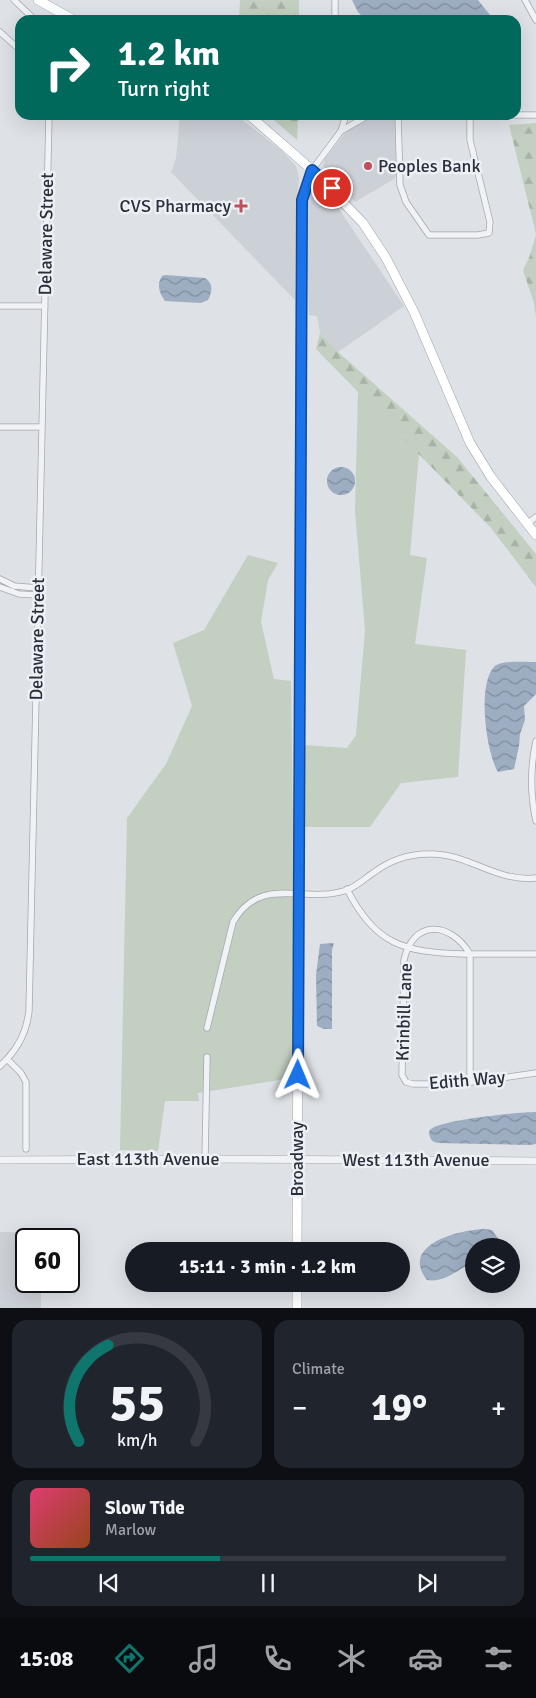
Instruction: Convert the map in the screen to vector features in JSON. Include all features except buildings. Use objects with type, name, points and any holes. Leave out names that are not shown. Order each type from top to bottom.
[{"type":"main road","points":[[38,0],[65,15]]},
{"type":"main road","points":[[255,120],[312,170],[363,223],[378,246],[414,312],[470,442],[491,477],[536,535]]},
{"type":"main road","name":"Broadway","points":[[297,1242],[301,219],[302,200],[312,170]]},
{"type":"main road","points":[[297,1292],[297,1308]]},
{"type":"street","points":[[14,0],[30,15]]},
{"type":"street","points":[[335,0],[335,15]]},
{"type":"street","points":[[525,0],[536,20]]},
{"type":"street","points":[[0,32],[15,46]]},
{"type":"street","points":[[521,115],[536,115]]},
{"type":"street","name":"Delaware Street","points":[[0,1066],[21,1040],[27,1026],[29,1011],[37,595],[50,120]]},
{"type":"street","points":[[312,170],[341,131],[344,120]]},
{"type":"street","points":[[341,131],[361,120]]},
{"type":"street","points":[[398,120],[400,185],[406,202],[429,235],[478,235],[489,233],[490,222],[470,140],[470,120]]},
{"type":"street","points":[[0,306],[45,306]]},
{"type":"street","points":[[0,427],[42,427]]},
{"type":"street","points":[[527,524],[536,517]]},
{"type":"street","points":[[0,579],[14,586],[38,588]]},
{"type":"street","points":[[0,587],[19,594],[37,595]]},
{"type":"street","points":[[536,741],[530,776],[532,806],[536,821]]},
{"type":"street","points":[[207,1028],[233,922],[240,910],[252,899],[264,894],[328,894],[348,890],[392,862],[403,857],[426,854],[449,856],[504,876],[536,878]]},
{"type":"street","points":[[348,890],[357,908],[374,929],[384,937],[407,948],[426,952],[536,954]]},
{"type":"street","points":[[407,948],[423,932],[438,930],[456,936],[470,954],[470,1083]]},
{"type":"street","name":"Krinbill Lane","points":[[402,1076],[404,960],[407,948]]},
{"type":"street","points":[[206,1159],[207,1057]]},
{"type":"street","points":[[7,1059],[21,1073],[26,1082],[26,1149]]},
{"type":"street","name":"Edith Way","points":[[402,1076],[406,1082],[414,1084],[470,1083],[536,1072]]},
{"type":"street","name":"East 113th Avenue","points":[[0,1160],[297,1160]]},
{"type":"street","name":"West 113th Avenue","points":[[297,1160],[536,1161]]},
{"type":"shaded area","points":[[180,120],[242,120],[282,151],[296,166],[299,178],[296,222],[295,300],[171,172],[176,158]]},
{"type":"shaded area","points":[[360,121],[395,121],[396,175],[394,179],[355,202],[323,165],[325,159],[349,128]]},
{"type":"shaded area","points":[[317,189],[335,203],[404,306],[338,352],[320,333],[317,316],[309,315],[306,236],[307,200],[310,193]]},
{"type":"shaded area","points":[[0,1232],[15,1232],[15,1293],[41,1293],[41,1308],[0,1308]]},
{"type":"green space","points":[[240,0],[299,0],[299,15],[239,15]]},
{"type":"green space","points":[[274,120],[298,120],[297,140]]},
{"type":"green space","points":[[536,123],[536,234],[509,125]]},
{"type":"green space","points":[[536,235],[536,317],[534,303],[523,270]]},
{"type":"green space","points":[[320,333],[338,352],[457,457],[536,554],[536,587],[491,528],[316,349]]},
{"type":"green space","points":[[358,392],[419,454],[410,555],[427,558],[415,644],[466,650],[458,777],[401,783],[370,827],[305,827],[304,745],[347,748],[356,735],[365,630],[355,511]]},
{"type":"green space","points":[[248,555],[278,563],[268,580],[261,622],[274,679],[291,681],[293,827],[292,1078],[198,1093],[199,1101],[165,1101],[158,1151],[120,1150],[127,818],[166,764],[192,706],[173,643],[204,630]]},
{"type":"water","points":[[352,0],[478,0],[490,15],[361,15]]},
{"type":"water","points":[[165,275],[205,278],[210,283],[211,288],[208,300],[201,303],[165,301],[159,286],[160,279]]},
{"type":"water","points":[[341,467],[351,471],[355,481],[351,491],[341,495],[331,491],[327,481],[331,471]]},
{"type":"water","points":[[536,662],[536,694],[524,706],[525,720],[520,734],[514,769],[498,772],[490,750],[485,719],[486,688],[489,676],[494,667],[502,663]]},
{"type":"water","points":[[334,943],[332,950],[332,1029],[324,1029],[317,1026],[316,975],[320,944]]},
{"type":"water","points":[[536,1112],[536,1144],[438,1143],[430,1138],[429,1134],[431,1129],[449,1123],[498,1115]]},
{"type":"water","points":[[474,1230],[492,1230],[498,1238],[465,1238],[465,1267],[446,1277],[427,1280],[420,1268],[421,1257],[426,1248],[448,1236]]},
{"type":"place","name":"Peoples Bank","points":[[368,166]]},
{"type":"place","name":"CVS Pharmacy","points":[[241,206]]},
{"type":"route","points":[[298,1075],[302,200],[312,170],[332,188]]}]
